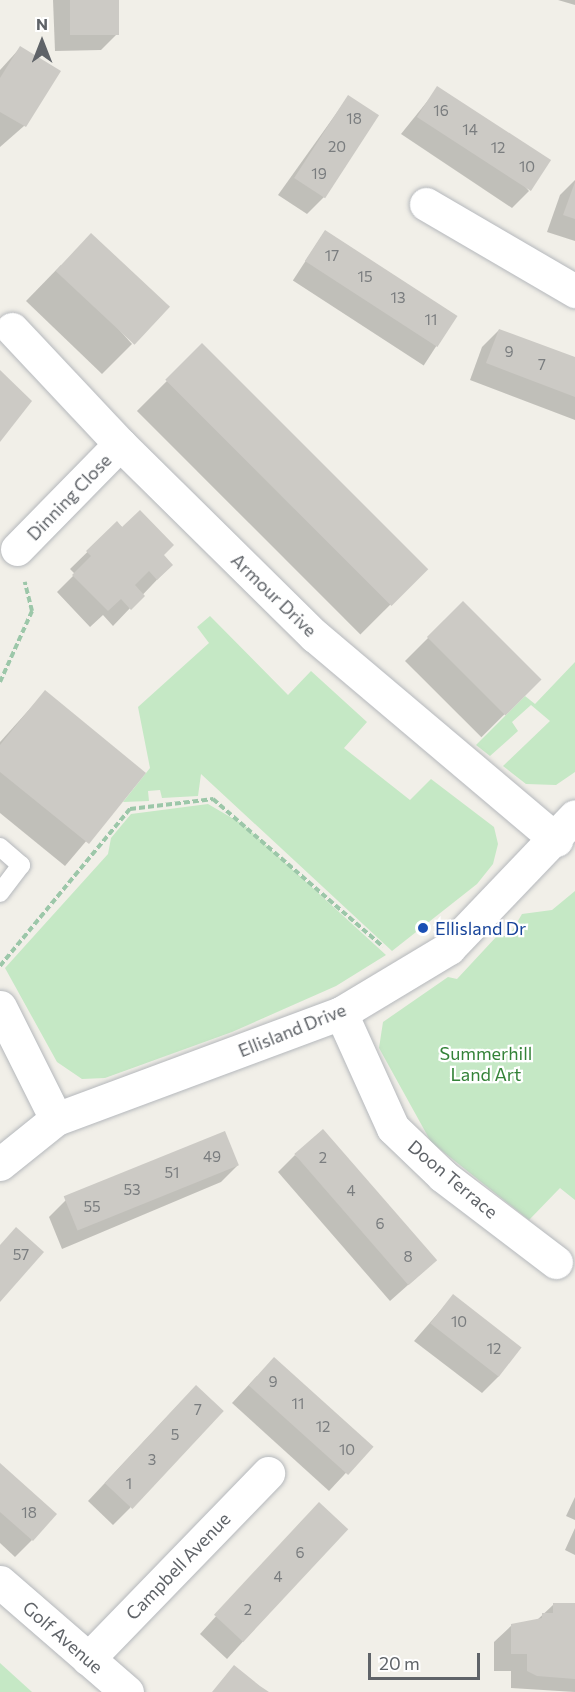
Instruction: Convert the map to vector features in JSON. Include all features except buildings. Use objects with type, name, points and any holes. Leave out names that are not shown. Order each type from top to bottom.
[{"type":"street","points":[[426,204],[575,291]]},
{"type":"street","name":"Armour Drive","points":[[12,328],[120,444],[315,636],[566,828]]},
{"type":"street","name":"Dinning Close","points":[[17,549],[120,444]]},
{"type":"street","name":"Ellisland Drive","points":[[0,1164],[56,1119],[341,1013],[449,948],[566,828]]},
{"type":"street","points":[[0,1006],[56,1119]]},
{"type":"street","name":"Doon Terrace","points":[[341,1013],[393,1128],[443,1176],[556,1262]]},
{"type":"street","name":"Campbell Avenue","points":[[88,1659],[268,1473]]},
{"type":"street","name":"Golf Avenue","points":[[0,1582],[127,1692]]},
{"type":"lane","points":[[0,847],[21,865],[0,893]]},
{"type":"path","points":[[0,681],[32,611],[17,549]]},
{"type":"path","points":[[0,966],[130,809],[213,799],[411,971]]},
{"type":"green space","points":[[210,616],[288,695],[311,671],[367,722],[344,748],[410,800],[431,779],[494,827],[498,844],[493,864],[477,884],[392,951],[201,774],[198,796],[162,798],[160,790],[148,791],[149,801],[123,802],[150,768],[138,707],[209,643],[197,627]]},
{"type":"green space","points":[[575,662],[575,772],[556,785],[526,784],[503,766],[550,721],[531,705],[512,722],[518,731],[490,756],[476,745],[525,696],[535,704]]},
{"type":"green space","points":[[208,804],[244,825],[386,955],[336,986],[232,1032],[105,1078],[82,1079],[57,1062],[5,968],[108,854],[111,838],[131,814]]},
{"type":"green space","name":"Summerhill Land Art","points":[[575,891],[575,1200],[560,1188],[529,1220],[431,1142],[379,1048],[383,1022],[448,977],[457,979],[497,936],[509,936],[522,914],[552,910]]},
{"type":"green space","points":[[0,1663],[32,1692],[0,1692]]},
{"type":"place","name":"Ellisland Dr","points":[[423,928]]}]
